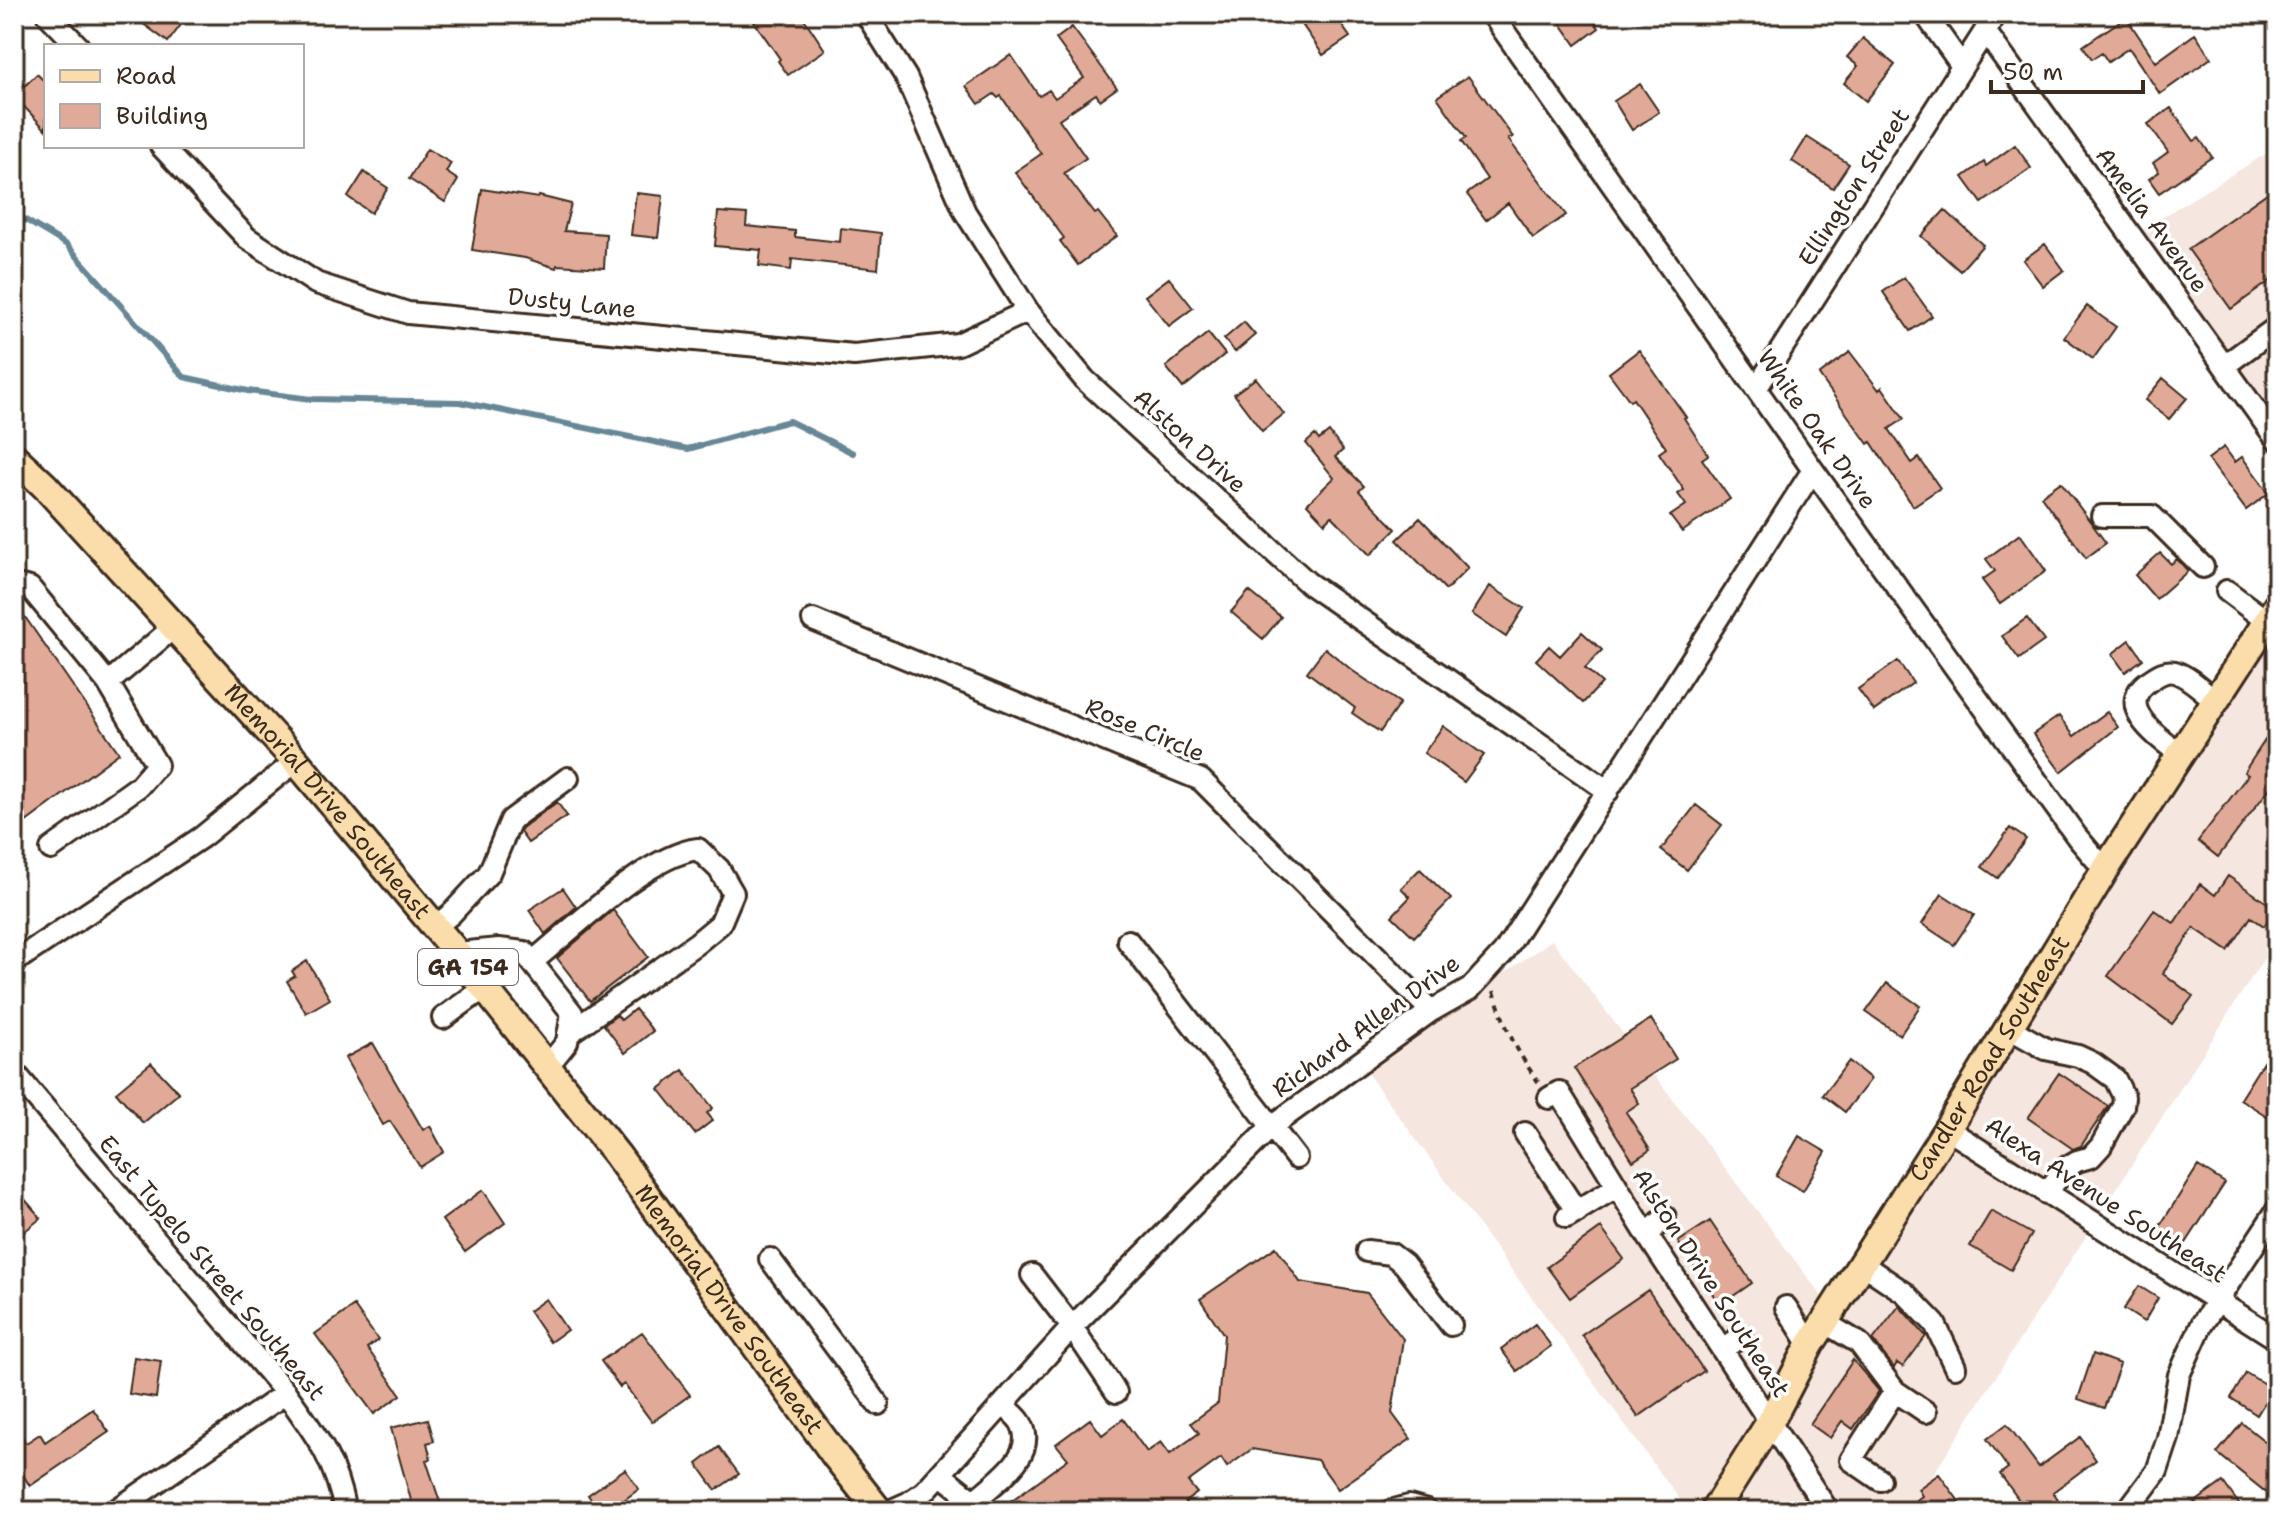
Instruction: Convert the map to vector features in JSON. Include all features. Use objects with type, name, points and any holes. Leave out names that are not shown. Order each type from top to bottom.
[{"type":"main road","name":"Memorial Drive Southeast","points":[[14,457],[45,486],[296,761],[457,953],[617,1155],[837,1458],[879,1511]]},
{"type":"main road","name":"Candler Road Southeast","points":[[1714,1511],[1770,1422],[1824,1322],[1947,1129],[2105,870],[2274,614]]},
{"type":"street","points":[[47,14],[76,44]]},
{"type":"street","name":"Alston Drive","points":[[866,14],[906,77],[965,212],[1028,311],[1085,380],[1308,583],[1608,791]]},
{"type":"street","name":"White Oak Drive","points":[[1492,14],[1813,470],[2077,837],[2105,870]]},
{"type":"street","points":[[1925,14],[1962,66]]},
{"type":"street","name":"Ellington Street","points":[[1756,389],[1991,22]]},
{"type":"street","name":"Amelia Avenue","points":[[1991,22],[2277,440]]},
{"type":"street","name":"Dusty Lane","points":[[163,148],[247,238],[316,283],[408,313],[854,355],[958,344],[1028,311]]},
{"type":"street","points":[[2224,366],[2275,328]]},
{"type":"street","name":"Richard Allen Drive","points":[[890,1511],[925,1491],[1072,1327],[1272,1126],[1431,1011],[1470,989],[1504,952],[1813,470]]},
{"type":"street","points":[[2102,516],[2152,516],[2203,567]]},
{"type":"street","points":[[14,588],[30,588],[108,683],[157,765],[139,786],[51,849]]},
{"type":"street","points":[[2227,591],[2274,614]]},
{"type":"street","name":"Rose Circle","points":[[813,620],[1201,780],[1431,1011]]},
{"type":"street","points":[[108,683],[174,627]]},
{"type":"street","points":[[2180,754],[2151,733],[2140,720],[2136,708],[2137,696],[2146,682],[2161,673],[2172,671],[2187,678],[2216,701]]},
{"type":"street","points":[[14,962],[202,837],[296,761]]},
{"type":"street","points":[[435,927],[489,873],[511,820],[568,778]]},
{"type":"street","points":[[532,962],[635,879],[682,851],[698,849],[728,880],[733,893],[720,924],[568,1034]]},
{"type":"street","points":[[1128,941],[1296,1158]]},
{"type":"street","points":[[457,953],[499,949],[524,952],[532,962],[572,1013],[567,1042],[547,1067]]},
{"type":"street","points":[[443,1018],[484,988]]},
{"type":"street","points":[[2009,1028],[2046,1049],[2078,1056],[2093,1063],[2115,1079],[2124,1097],[2123,1106],[2101,1146],[2091,1157],[2067,1167],[2046,1193]]},
{"type":"street","name":"East Tupelo Street Southeast","points":[[14,1072],[286,1393],[326,1449],[339,1481],[345,1511]]},
{"type":"street","name":"Alston Drive Southeast","points":[[1549,1098],[1559,1092],[1616,1187],[1828,1511]]},
{"type":"street","name":"Alexa Avenue Southeast","points":[[1947,1129],[2277,1339]]},
{"type":"street","points":[[1525,1133],[1572,1214],[1616,1187]]},
{"type":"street","points":[[2127,1511],[2157,1471],[2168,1438],[2179,1375],[2202,1324],[2277,1210]]},
{"type":"street","points":[[1647,1235],[1665,1217]]},
{"type":"street","points":[[1367,1251],[1391,1254],[1404,1264],[1451,1325]]},
{"type":"street","points":[[770,1259],[878,1404]]},
{"type":"street","points":[[1862,1264],[1905,1293],[1935,1324],[1955,1367]]},
{"type":"street","points":[[1032,1275],[1116,1392]]},
{"type":"street","points":[[1786,1307],[1810,1345]]},
{"type":"street","points":[[1824,1322],[1859,1343],[1895,1391],[1926,1412]]},
{"type":"street","points":[[1722,1349],[1741,1337]]},
{"type":"street","points":[[1880,1480],[1851,1460],[1895,1391]]},
{"type":"street","points":[[115,1511],[286,1393]]},
{"type":"street","points":[[940,1474],[973,1506],[1015,1464],[1024,1450],[1022,1425],[1003,1404]]},
{"type":"street","points":[[1390,1511],[1409,1506],[1427,1511]]},
{"type":"path","points":[[1494,961],[1493,987],[1508,1034],[1519,1056],[1549,1098]]},
{"type":"shaded area","points":[[2277,147],[2277,433],[2120,243]]},
{"type":"shaded area","points":[[2277,615],[2277,938],[1910,1511],[1679,1511],[1683,1504],[1365,1070],[1552,940],[1831,1308]]},
{"type":"building","points":[[130,14],[189,14],[168,42]]},
{"type":"building","points":[[749,14],[801,14],[825,50],[788,75]]},
{"type":"building","points":[[1321,14],[1362,14],[1343,27],[1350,37],[1323,55],[1303,26]]},
{"type":"building","points":[[1554,14],[1589,14],[1599,28],[1576,45]]},
{"type":"building","points":[[2126,17],[2156,62],[2195,34],[2211,58],[2160,94],[2129,48],[2108,62],[2102,53],[2092,59],[2083,46]]},
{"type":"building","points":[[1072,27],[1117,88],[1100,100],[1096,94],[1059,119],[1086,158],[1064,173],[1095,214],[1098,212],[1117,236],[1078,265],[1060,241],[1064,238],[1015,172],[1041,154],[1001,96],[998,98],[994,94],[979,104],[966,86],[1011,55],[1039,96],[1049,90],[1055,98],[1084,78],[1056,39]]},
{"type":"building","points":[[1863,38],[1895,65],[1866,101],[1844,83],[1858,66],[1847,57]]},
{"type":"building","points":[[37,74],[44,81],[44,128],[14,96]]},
{"type":"building","points":[[1468,76],[1513,137],[1508,139],[1566,215],[1533,238],[1508,203],[1486,220],[1467,194],[1487,179],[1461,141],[1466,138],[1437,97]]},
{"type":"building","points":[[1640,84],[1659,112],[1632,130],[1614,101]]},
{"type":"building","points":[[2171,108],[2194,141],[2199,138],[2212,157],[2159,193],[2149,179],[2159,172],[2153,163],[2168,152],[2148,124]]},
{"type":"building","points":[[1807,137],[1849,164],[1833,188],[1792,161]]},
{"type":"building","points":[[2015,145],[2031,168],[1982,203],[1963,177],[1984,162],[1986,166]]},
{"type":"building","points":[[427,149],[451,163],[446,172],[458,180],[445,202],[409,179]]},
{"type":"building","points":[[364,172],[388,188],[371,213],[348,197]]},
{"type":"building","points":[[2277,186],[2277,276],[2231,309],[2188,249]]},
{"type":"building","points":[[482,189],[539,196],[571,204],[564,231],[606,234],[604,268],[557,265],[556,268],[525,258],[472,250]]},
{"type":"building","points":[[636,193],[663,196],[658,238],[631,235]]},
{"type":"building","points":[[1945,210],[1983,245],[1960,271],[1921,236]]},
{"type":"building","points":[[718,212],[747,214],[746,226],[795,231],[795,237],[840,242],[841,228],[881,233],[878,269],[792,259],[791,270],[759,266],[761,250],[715,246]]},
{"type":"building","points":[[2045,244],[2064,270],[2043,286],[2023,260]]},
{"type":"building","points":[[1904,277],[1932,316],[1910,331],[1883,292]]},
{"type":"building","points":[[1169,278],[1193,308],[1169,326],[1145,296]]},
{"type":"building","points":[[2087,306],[2116,327],[2093,359],[2064,337]]},
{"type":"building","points":[[1244,322],[1255,335],[1235,352],[1224,339]]},
{"type":"building","points":[[1208,333],[1225,354],[1183,388],[1166,367]]},
{"type":"building","points":[[1639,350],[1686,417],[1708,455],[1702,459],[1730,499],[1682,532],[1670,516],[1686,505],[1678,494],[1684,490],[1659,453],[1666,448],[1633,399],[1630,401],[1609,373]]},
{"type":"building","points":[[1850,352],[1879,390],[1882,387],[1904,419],[1889,429],[1912,463],[1919,458],[1940,488],[1913,506],[1871,442],[1868,444],[1819,375]]},
{"type":"building","points":[[1256,378],[1284,414],[1262,431],[1234,394]]},
{"type":"building","points":[[2163,378],[2187,398],[2169,419],[2145,400]]},
{"type":"building","points":[[1329,432],[1343,450],[1335,457],[1364,486],[1359,491],[1396,529],[1370,555],[1332,516],[1325,523],[1307,504],[1334,478],[1306,443],[1315,435],[1319,440]]},
{"type":"building","points":[[2224,447],[2235,462],[2242,457],[2269,493],[2246,510],[2208,459]]},
{"type":"building","points":[[2061,482],[2106,543],[2086,558],[2041,496]]},
{"type":"building","points":[[1420,518],[1468,568],[1446,590],[1397,540]]},
{"type":"building","points":[[2020,534],[2046,571],[2000,604],[1982,580],[1995,571],[1986,559]]},
{"type":"building","points":[[2160,553],[2171,564],[2177,559],[2188,571],[2156,599],[2135,575]]},
{"type":"building","points":[[1490,586],[1524,608],[1506,637],[1472,614]]},
{"type":"building","points":[[1249,591],[1281,617],[1263,639],[1231,612]]},
{"type":"building","points":[[14,601],[119,753],[14,831]]},
{"type":"building","points":[[2027,618],[2044,641],[2019,659],[2002,636]]},
{"type":"building","points":[[1582,632],[1602,650],[1585,668],[1602,683],[1583,703],[1536,660],[1549,646],[1560,656]]},
{"type":"building","points":[[2130,640],[2143,659],[2125,672],[2112,654]]},
{"type":"building","points":[[1325,648],[1400,703],[1380,732],[1352,713],[1355,708],[1307,672]]},
{"type":"building","points":[[1898,661],[1913,683],[1874,711],[1858,689]]},
{"type":"building","points":[[2107,712],[2118,727],[2061,772],[2033,734],[2059,716],[2074,736]]},
{"type":"building","points":[[2277,722],[2277,794],[2269,789],[2218,857],[2198,841],[2248,775],[2244,772]]},
{"type":"building","points":[[1443,726],[1484,755],[1464,782],[1424,753]]},
{"type":"building","points":[[557,802],[567,816],[528,843],[520,832],[522,828]]},
{"type":"building","points":[[1696,805],[1722,825],[1687,870],[1661,850]]},
{"type":"building","points":[[2010,828],[2026,839],[1998,878],[1982,867]]},
{"type":"building","points":[[1420,869],[1451,899],[1414,937],[1392,916],[1410,897],[1401,888]]},
{"type":"building","points":[[2228,876],[2276,909],[2264,926],[2251,917],[2228,951],[2194,928],[2163,973],[2193,996],[2172,1024],[2108,976],[2154,910],[2174,923],[2200,884],[2215,895]]},
{"type":"building","points":[[563,888],[576,907],[545,934],[529,910]]},
{"type":"building","points":[[1942,894],[1974,915],[1954,945],[1922,924]]},
{"type":"building","points":[[613,910],[648,957],[590,1001],[557,958]]},
{"type":"building","points":[[307,961],[330,999],[306,1013],[287,981],[295,976],[292,971]]},
{"type":"building","points":[[1887,983],[1920,1006],[1900,1035],[1866,1012]]},
{"type":"building","points":[[635,1009],[653,1031],[625,1053],[604,1025],[617,1015],[621,1020]]},
{"type":"building","points":[[1651,1019],[1676,1059],[1630,1088],[1639,1103],[1626,1112],[1650,1150],[1633,1161],[1574,1068]]},
{"type":"building","points":[[2277,1040],[2277,1108],[2270,1118],[2240,1099]]},
{"type":"building","points":[[373,1043],[423,1130],[430,1126],[444,1152],[420,1167],[390,1121],[383,1125],[345,1058]]},
{"type":"building","points":[[1849,1061],[1871,1079],[1845,1112],[1823,1095]]},
{"type":"building","points":[[151,1063],[179,1093],[143,1123],[116,1092]]},
{"type":"building","points":[[683,1070],[713,1108],[707,1113],[713,1120],[695,1134],[659,1089]]},
{"type":"building","points":[[2059,1073],[2108,1106],[2081,1146],[2073,1149],[2028,1118]]},
{"type":"building","points":[[1799,1136],[1826,1152],[1803,1191],[1776,1176]]},
{"type":"building","points":[[2198,1166],[2225,1183],[2184,1246],[2158,1229]]},
{"type":"building","points":[[14,1187],[41,1218],[14,1240]]},
{"type":"building","points":[[483,1190],[505,1223],[465,1252],[442,1220]]},
{"type":"building","points":[[1991,1211],[2032,1234],[2011,1270],[1970,1246]]},
{"type":"building","points":[[1710,1221],[1752,1283],[1720,1305],[1678,1242]]},
{"type":"building","points":[[1601,1228],[1624,1259],[1570,1298],[1547,1267]]},
{"type":"building","points":[[1276,1247],[1300,1282],[1367,1293],[1403,1339],[1392,1413],[1411,1439],[1338,1489],[1317,1460],[1252,1449],[1227,1467],[1221,1458],[1188,1482],[1197,1493],[1185,1502],[1192,1511],[997,1511],[1068,1459],[1056,1444],[1090,1419],[1102,1435],[1123,1419],[1147,1452],[1161,1442],[1170,1454],[1199,1433],[1191,1423],[1218,1403],[1224,1335],[1200,1299]]},
{"type":"building","points":[[2139,1286],[2158,1298],[2144,1322],[2124,1309]]},
{"type":"building","points":[[1648,1290],[1704,1371],[1638,1417],[1582,1335]]},
{"type":"building","points":[[546,1299],[567,1330],[550,1342],[529,1311]]},
{"type":"building","points":[[354,1306],[378,1340],[367,1348],[401,1395],[374,1414],[315,1334]]},
{"type":"building","points":[[1899,1306],[1926,1336],[1903,1367],[1897,1363],[1894,1368],[1873,1340]]},
{"type":"building","points":[[1535,1324],[1551,1346],[1517,1371],[1501,1349]]},
{"type":"building","points":[[642,1332],[690,1395],[652,1422],[624,1384],[620,1387],[601,1361]]},
{"type":"building","points":[[2093,1354],[2120,1364],[2104,1408],[2078,1399]]},
{"type":"building","points":[[134,1357],[161,1361],[156,1398],[129,1394]]},
{"type":"building","points":[[1853,1360],[1879,1391],[1853,1429],[1842,1421],[1830,1438],[1810,1424]]},
{"type":"building","points":[[2246,1373],[2273,1389],[2257,1415],[2231,1398]]},
{"type":"building","points":[[93,1409],[109,1432],[30,1486],[14,1461],[14,1426],[26,1443],[40,1434],[45,1442]]},
{"type":"building","points":[[428,1419],[434,1441],[427,1443],[431,1459],[426,1460],[443,1511],[414,1511],[391,1428]]},
{"type":"building","points":[[2242,1423],[2277,1451],[2277,1483],[2268,1494],[2217,1453]]},
{"type":"building","points":[[2007,1424],[2039,1467],[2080,1437],[2096,1460],[2053,1492],[2058,1499],[2041,1511],[2027,1511],[2000,1474],[2008,1468],[1987,1439]]},
{"type":"building","points":[[719,1447],[739,1474],[716,1490],[697,1464]]},
{"type":"building","points":[[625,1469],[639,1489],[609,1511],[600,1511],[588,1495]]},
{"type":"building","points":[[1939,1474],[1966,1511],[1901,1511],[1922,1496],[1918,1489]]},
{"type":"building","points":[[2223,1482],[2244,1511],[2183,1511]]},
{"type":"waterway","points":[[14,213],[67,245],[184,377],[248,391],[311,399],[460,402],[688,449],[789,421],[853,453]]}]
